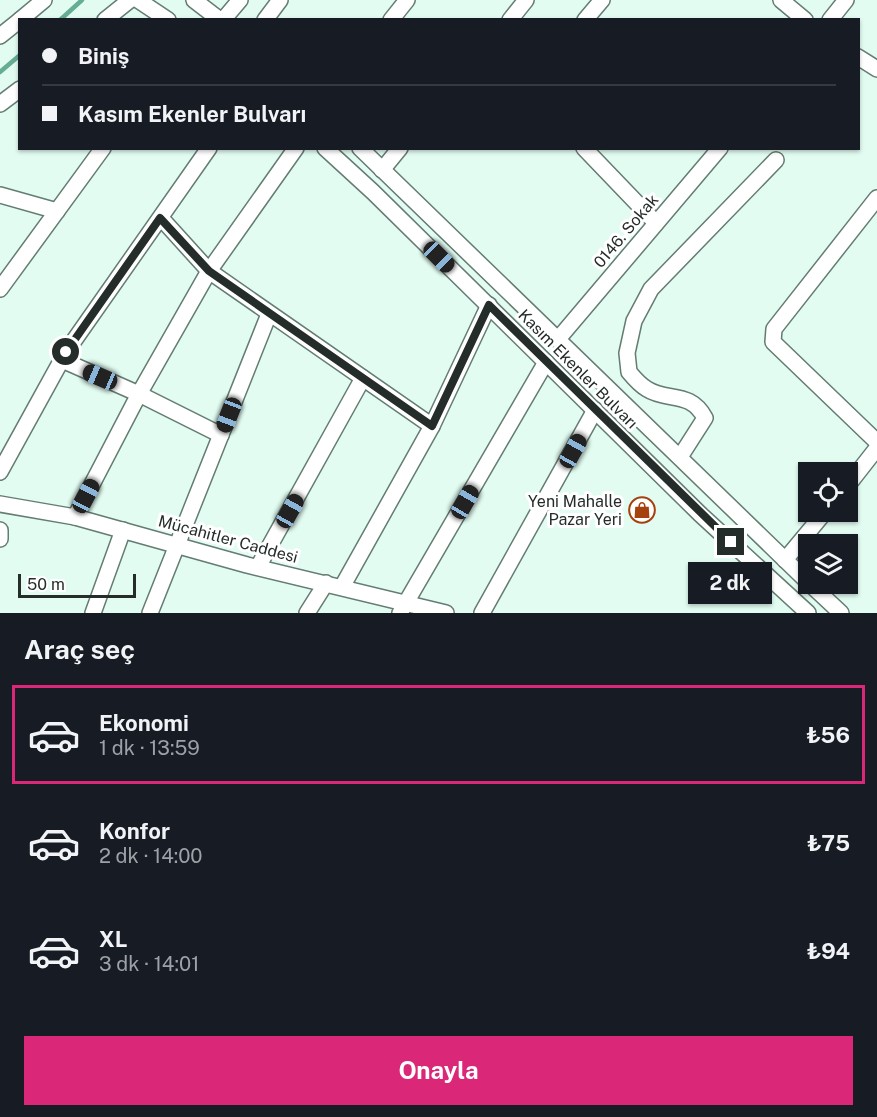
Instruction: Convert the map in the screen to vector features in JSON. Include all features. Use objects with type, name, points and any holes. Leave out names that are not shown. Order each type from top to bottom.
[{"type":"street","points":[[22,18],[44,0]]},
{"type":"street","points":[[108,18],[130,0]]},
{"type":"street","points":[[138,0],[165,18]]},
{"type":"street","points":[[194,0],[219,18]]},
{"type":"street","points":[[224,18],[240,0]]},
{"type":"street","points":[[266,18],[280,0]]},
{"type":"street","points":[[392,18],[406,0]]},
{"type":"street","points":[[512,18],[526,0]]},
{"type":"street","points":[[587,18],[602,0]]},
{"type":"street","points":[[781,0],[803,18]]},
{"type":"street","points":[[832,18],[846,0]]},
{"type":"street","points":[[0,36],[18,22]]},
{"type":"street","points":[[860,58],[877,69]]},
{"type":"street","points":[[0,104],[18,90]]},
{"type":"street","points":[[0,288],[103,150]]},
{"type":"street","points":[[0,472],[62,360],[208,150]]},
{"type":"street","points":[[75,517],[139,394],[209,271],[295,150]]},
{"type":"street","name":"Kasım Ekenler Bulvarı","points":[[327,150],[489,305],[700,514],[808,613]]},
{"type":"street","name":"Kasım Ekenler Bulvarı","points":[[362,150],[559,338],[798,573]]},
{"type":"street","points":[[382,170],[398,150]]},
{"type":"street","points":[[586,150],[656,223]]},
{"type":"street","name":"0146. Sokak","points":[[559,338],[718,150]]},
{"type":"street","points":[[680,457],[705,418],[699,406],[677,396],[648,390],[629,372],[627,353],[634,321],[651,289],[776,160]]},
{"type":"street","points":[[0,195],[57,211]]},
{"type":"street","points":[[877,198],[774,329],[773,342],[877,442]]},
{"type":"street","points":[[160,218],[209,271],[432,426]]},
{"type":"street","points":[[342,587],[432,426],[489,305]]},
{"type":"street","points":[[150,613],[269,314]]},
{"type":"street","points":[[62,360],[139,394],[221,435]]},
{"type":"street","points":[[404,608],[546,362]]},
{"type":"street","points":[[258,567],[363,378]]},
{"type":"street","points":[[482,613],[595,410]]},
{"type":"street","points":[[858,472],[877,448]]},
{"type":"street","name":"Mücahitler Caddesi","points":[[0,504],[75,517],[258,567],[342,587],[404,608],[446,613]]},
{"type":"street","points":[[785,561],[817,522]]},
{"type":"street","points":[[0,530],[0,539]]},
{"type":"street","points":[[93,613],[123,530]]},
{"type":"street","points":[[307,613],[326,583]]},
{"type":"street","name":"Kasım Ekenler Bulvarı","points":[[821,594],[842,613]]},
{"type":"waterway","points":[[62,18],[82,0]]},
{"type":"waterway","points":[[0,72],[18,57]]},
{"type":"place","name":"Yeni Mahalle Pazar Yeri","points":[[642,510]]},
{"type":"route","points":[[66,352],[160,218],[209,271],[313,346],[432,426],[489,305],[731,542]]}]
